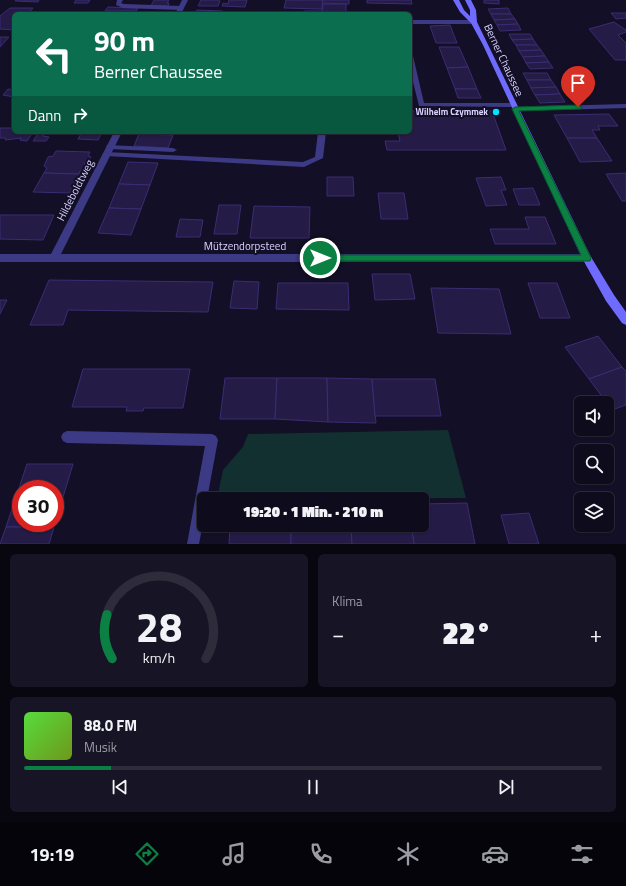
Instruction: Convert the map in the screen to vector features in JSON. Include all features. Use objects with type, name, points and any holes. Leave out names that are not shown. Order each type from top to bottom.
[{"type":"street","points":[[179,11],[185,0]]},
{"type":"street","name":"Berner Chaussee","points":[[456,0],[462,10],[474,22],[587,258],[610,298],[626,320]]},
{"type":"street","name":"Berner Chaussee","points":[[468,0],[473,10],[474,22]]},
{"type":"street","points":[[514,107],[626,106]]},
{"type":"street","name":"Hildeboldtweg","points":[[54,258],[117,134]]},
{"type":"street","name":"Mützendorpsteed","points":[[0,258],[587,258]]},
{"type":"lane","points":[[120,0],[118,4],[123,6],[179,11]]},
{"type":"lane","points":[[412,22],[474,22]]},
{"type":"lane","points":[[412,65],[421,105],[514,107]]},
{"type":"lane","points":[[108,151],[304,165],[319,158],[322,134]]},
{"type":"lane","points":[[108,151],[173,150]]},
{"type":"lane","points":[[67,437],[212,440],[193,544]]},
{"type":"green space","points":[[448,430],[466,498],[429,498],[429,492],[218,492],[223,470],[243,447],[248,434]]},
{"type":"building","points":[[39,0],[38,2],[15,1]]},
{"type":"building","points":[[76,0],[90,0],[88,3],[74,3]]},
{"type":"building","points":[[154,0],[169,0],[167,3],[169,3],[168,6],[151,6]]},
{"type":"building","points":[[201,0],[220,1],[218,6],[198,6]]},
{"type":"building","points":[[229,0],[247,0],[245,7],[222,6],[223,3],[228,4]]},
{"type":"building","points":[[286,0],[323,0],[322,9],[284,8]]},
{"type":"building","points":[[323,0],[349,0],[349,4],[322,3]]},
{"type":"building","points":[[367,0],[411,0],[412,4],[367,3]]},
{"type":"building","points":[[484,0],[499,0],[499,4],[484,3]]},
{"type":"building","points":[[323,4],[346,4],[346,12],[322,12]]},
{"type":"building","points":[[108,7],[138,8],[136,11],[105,11]]},
{"type":"building","points":[[10,8],[33,8],[30,12],[12,12],[12,30],[0,29],[0,16]]},
{"type":"building","points":[[508,8],[511,14],[491,14],[488,9]]},
{"type":"building","points":[[197,10],[224,12],[195,12]]},
{"type":"building","points":[[304,11],[322,11],[322,12],[303,12]]},
{"type":"building","points":[[611,13],[626,13],[626,18],[616,19]]},
{"type":"building","points":[[491,14],[511,14],[515,19],[494,20]]},
{"type":"building","points":[[515,19],[518,24],[497,25],[494,20]]},
{"type":"building","points":[[614,22],[626,30],[626,32],[618,35],[626,43],[626,60],[615,60],[589,29]]},
{"type":"building","points":[[518,24],[521,30],[500,31],[497,25]]},
{"type":"building","points":[[450,25],[457,43],[436,43],[430,26]]},
{"type":"building","points":[[509,34],[530,34],[533,39],[512,40]]},
{"type":"building","points":[[0,37],[9,37],[0,47]]},
{"type":"building","points":[[533,39],[537,45],[516,45],[512,40]]},
{"type":"building","points":[[516,45],[537,45],[541,50],[519,51]]},
{"type":"building","points":[[439,47],[459,47],[468,67],[447,68]]},
{"type":"building","points":[[541,50],[545,56],[523,57],[519,51]]},
{"type":"building","points":[[545,56],[549,62],[526,63],[523,57]]},
{"type":"building","points":[[549,62],[553,68],[530,69],[526,63]]},
{"type":"building","points":[[468,67],[477,89],[455,89],[447,68]]},
{"type":"building","points":[[523,73],[547,73],[551,80],[527,80]]},
{"type":"building","points":[[527,80],[551,80],[556,87],[531,88]]},
{"type":"building","points":[[556,87],[560,94],[535,95],[531,88]]},
{"type":"building","points":[[8,89],[12,90],[12,97],[3,95]]},
{"type":"building","points":[[455,89],[477,89],[481,98],[458,98]]},
{"type":"building","points":[[560,94],[565,102],[540,103],[535,95]]},
{"type":"building","points":[[412,111],[492,111],[506,150],[387,150],[385,141],[400,141],[398,134],[412,134]]},
{"type":"building","points":[[609,114],[618,126],[598,126],[600,130],[592,130],[597,138],[567,138],[554,115]]},
{"type":"building","points":[[0,128],[12,128],[12,134],[32,134],[27,141],[20,140],[21,138],[5,140],[6,138],[0,138]]},
{"type":"building","points":[[38,134],[44,134],[43,136],[49,137],[46,141],[33,141]]},
{"type":"building","points":[[81,134],[101,134],[98,140],[78,139]]},
{"type":"building","points":[[139,134],[173,135],[168,148],[134,146]]},
{"type":"building","points":[[567,138],[597,138],[612,161],[580,162]]},
{"type":"building","points":[[56,151],[90,152],[88,156],[91,157],[89,161],[85,162],[84,164],[86,166],[85,170],[80,171],[79,174],[44,173],[47,168],[44,166],[48,157],[53,156]]},
{"type":"building","points":[[128,162],[158,163],[150,185],[119,184]]},
{"type":"building","points":[[44,173],[79,174],[70,193],[33,192]]},
{"type":"building","points":[[626,173],[626,201],[622,201],[606,174]]},
{"type":"building","points":[[327,177],[353,177],[354,196],[327,196]]},
{"type":"building","points":[[501,177],[506,190],[501,190],[507,205],[486,206],[476,178]]},
{"type":"building","points":[[119,184],[150,185],[141,209],[109,208]]},
{"type":"building","points":[[533,188],[540,205],[519,205],[513,189]]},
{"type":"building","points":[[378,193],[404,193],[408,219],[381,219]]},
{"type":"building","points":[[219,205],[241,205],[237,234],[214,234]]},
{"type":"building","points":[[254,206],[310,207],[309,238],[250,238]]},
{"type":"building","points":[[109,208],[141,209],[131,235],[98,233]]},
{"type":"building","points":[[0,215],[54,215],[43,240],[0,239]]},
{"type":"building","points":[[525,217],[545,217],[556,244],[495,244],[490,229],[529,229]]},
{"type":"building","points":[[180,219],[203,220],[200,237],[176,237]]},
{"type":"building","points":[[372,274],[410,274],[415,299],[375,300]]},
{"type":"building","points":[[49,280],[213,282],[208,312],[68,310],[63,325],[30,325]]},
{"type":"building","points":[[234,281],[259,282],[257,309],[230,308]]},
{"type":"building","points":[[278,283],[348,283],[349,310],[276,309]]},
{"type":"building","points":[[528,283],[557,283],[570,318],[540,318]]},
{"type":"building","points":[[431,288],[499,289],[511,334],[438,333]]},
{"type":"building","points":[[0,300],[7,300],[0,314]]},
{"type":"building","points":[[598,336],[622,367],[589,379],[565,347]]},
{"type":"building","points":[[622,367],[626,371],[626,405],[614,409],[614,396],[602,396],[589,379]]},
{"type":"building","points":[[83,369],[190,369],[183,408],[144,408],[143,411],[126,411],[127,407],[72,407]]},
{"type":"building","points":[[225,378],[277,378],[275,419],[220,419]]},
{"type":"building","points":[[277,378],[327,378],[328,422],[275,419]]},
{"type":"building","points":[[327,378],[372,379],[376,423],[328,422]]},
{"type":"building","points":[[372,379],[435,379],[441,416],[375,416]]},
{"type":"building","points":[[27,464],[73,464],[64,494],[64,480],[22,480]]},
{"type":"building","points":[[467,503],[475,544],[414,544],[412,532],[429,532],[429,504]]},
{"type":"building","points":[[12,509],[12,527],[6,527]]},
{"type":"building","points":[[529,513],[539,544],[509,544],[501,515]]},
{"type":"building","points":[[6,527],[12,527],[12,532],[53,532],[49,544],[0,544]]},
{"type":"building","points":[[230,532],[291,532],[291,544],[229,544]]},
{"type":"building","points":[[291,532],[351,532],[352,544],[291,544]]},
{"type":"building","points":[[351,532],[412,532],[414,544],[352,544]]},
{"type":"place","name":"Wilhelm Czymmek","points":[[496,112]]},
{"type":"route","points":[[320,258],[587,258],[515,109],[578,107]]}]
